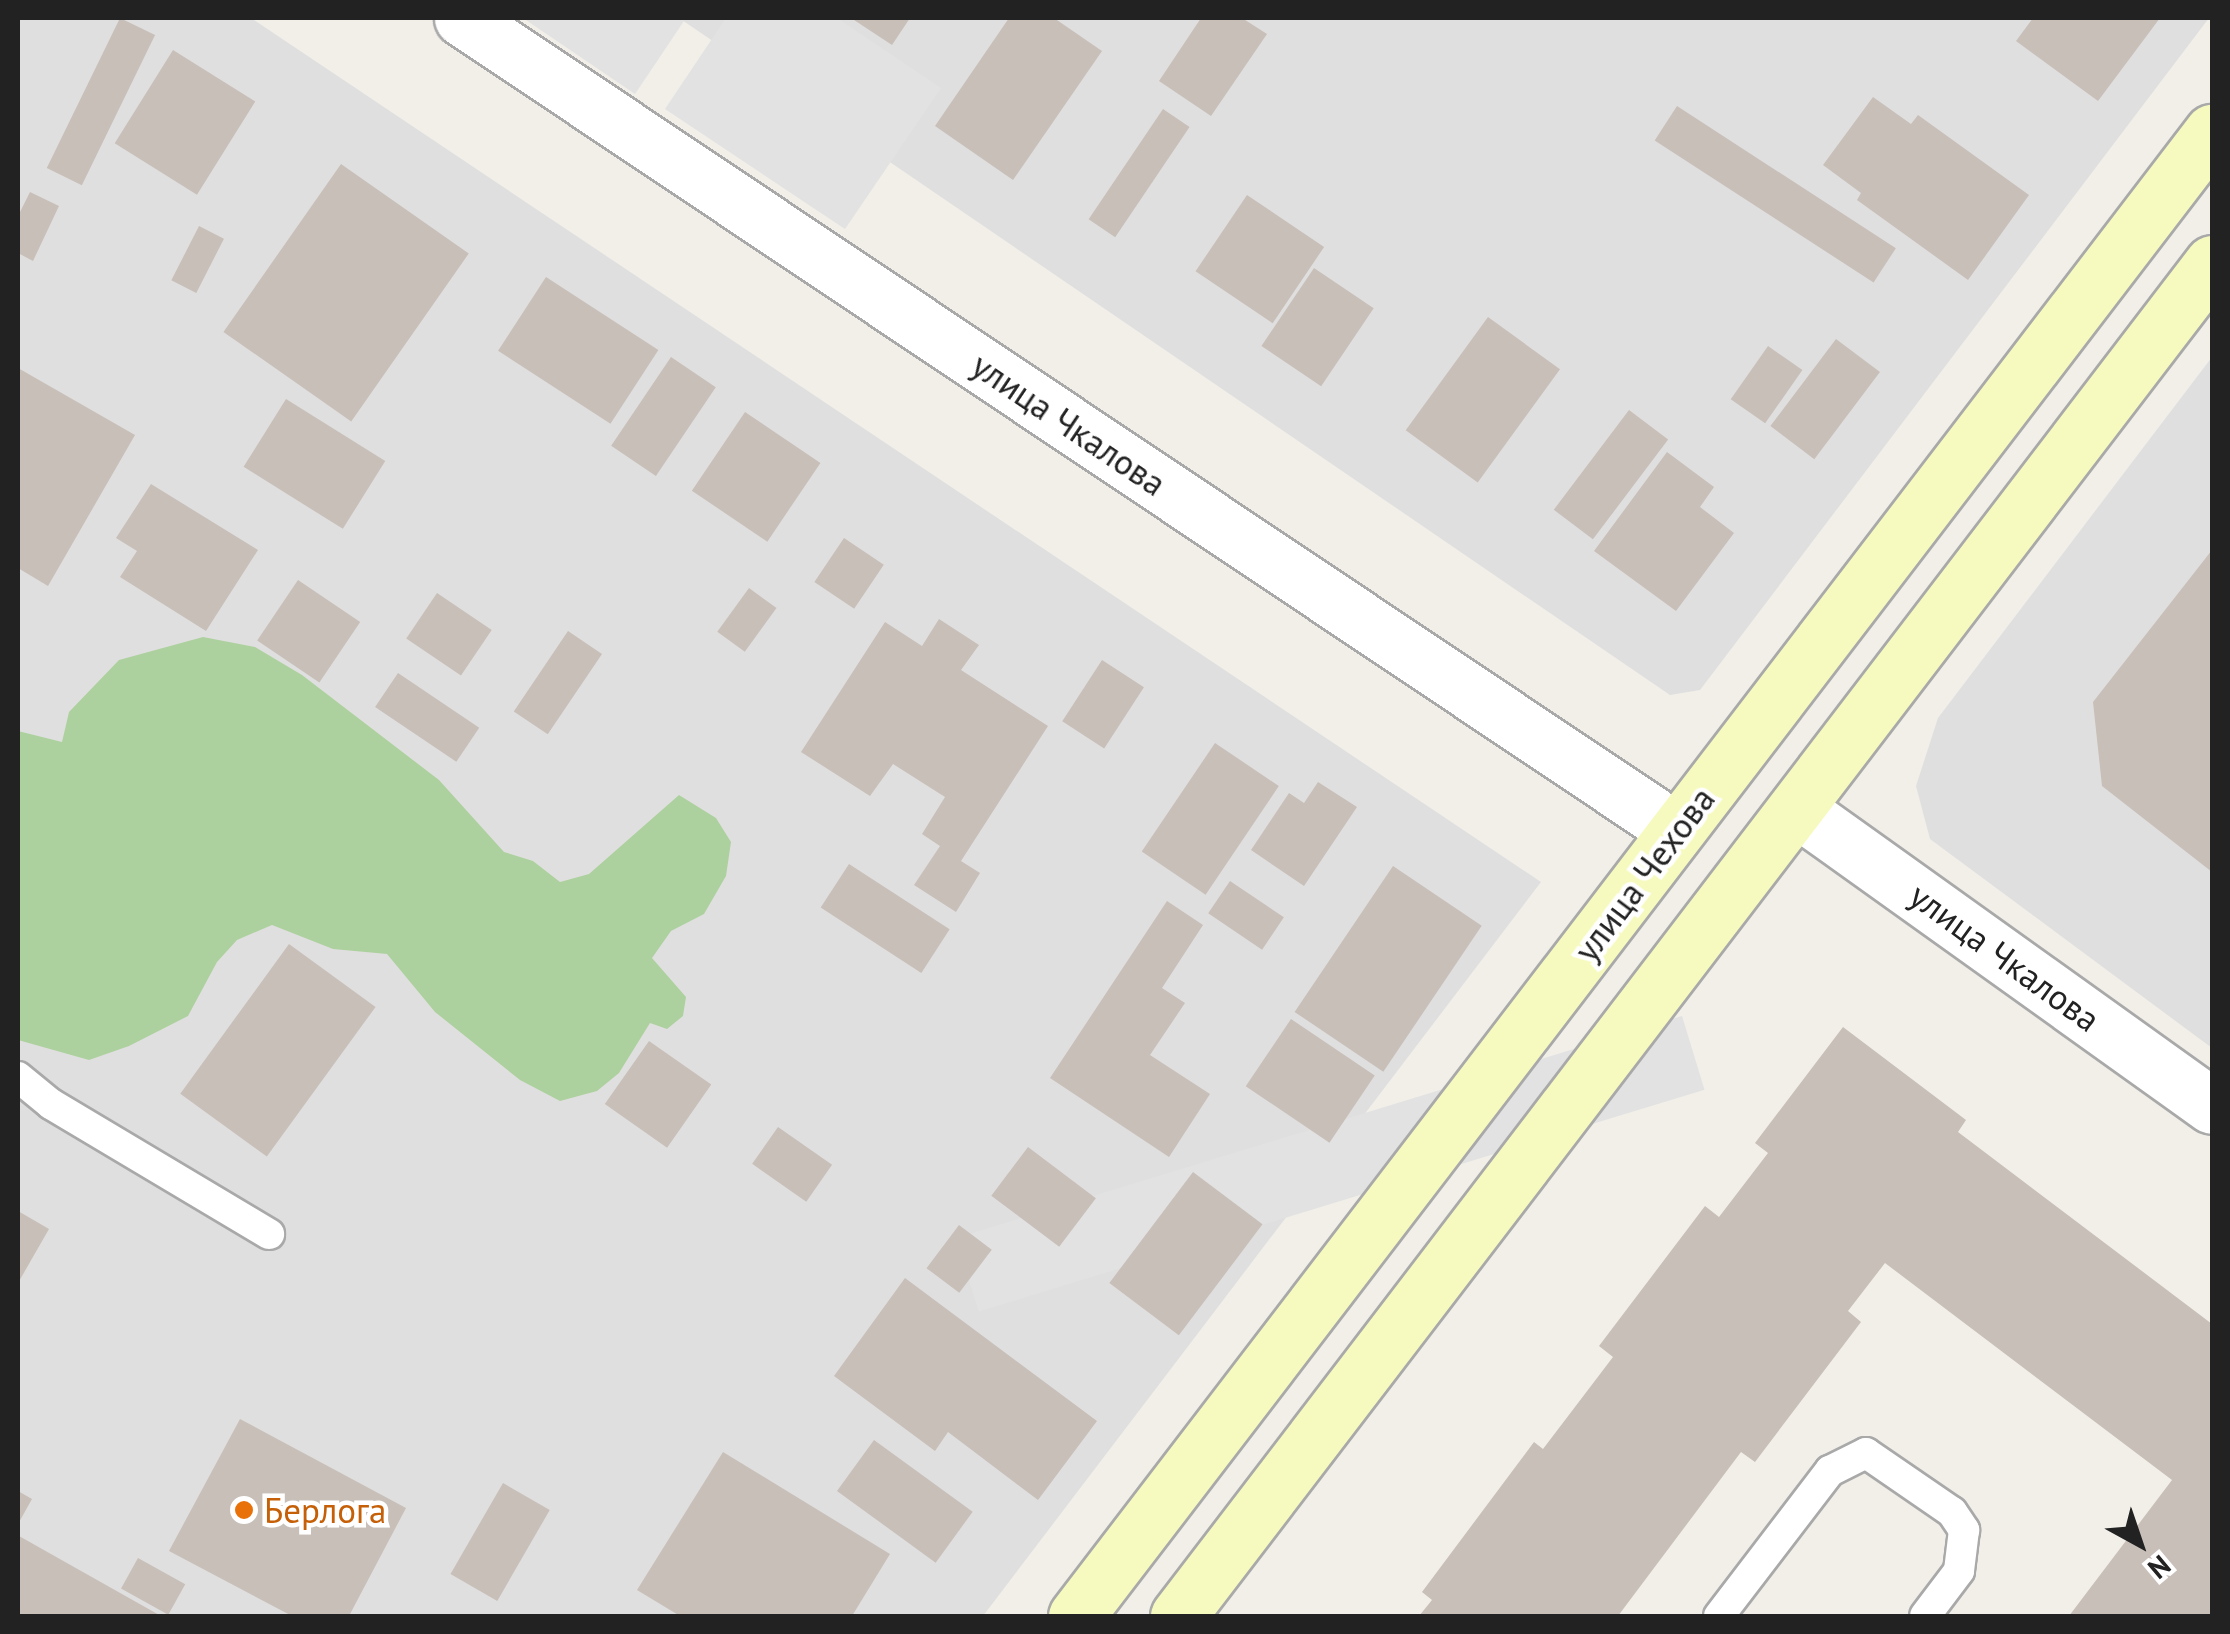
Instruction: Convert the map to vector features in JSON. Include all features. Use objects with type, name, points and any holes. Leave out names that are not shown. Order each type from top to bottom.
[{"type":"main road","name":"улица Чехова","points":[[1076,1616],[2212,132]]},
{"type":"main road","points":[[1178,1616],[2212,263]]},
{"type":"main road","points":[[1676,830],[1797,809]]},
{"type":"street","name":"улица Чкалова","points":[[462,18],[1676,830]]},
{"type":"street","name":"улица Чкалова","points":[[1797,809],[2212,1106]]},
{"type":"lane","points":[[18,1076],[51,1104],[269,1234]]},
{"type":"lane","points":[[1719,1616],[1830,1471],[1866,1453],[1952,1512],[1964,1530],[1959,1572],[1925,1616]]},
{"type":"shaded area","points":[[18,18],[251,18],[1541,882],[983,1616],[18,1616]]},
{"type":"shaded area","points":[[523,18],[686,18],[635,94]]},
{"type":"shaded area","points":[[679,18],[2209,18],[1700,690],[1670,695]]},
{"type":"shaded area","points":[[726,18],[837,18],[941,88],[845,229],[665,109]]},
{"type":"shaded area","points":[[2212,357],[2212,1048],[1930,839],[1916,786],[1938,718]]},
{"type":"shaded area","points":[[1682,1016],[1705,1090],[979,1312],[956,1238]]},
{"type":"green space","points":[[203,637],[255,647],[302,675],[439,780],[504,852],[533,861],[560,882],[589,874],[679,795],[716,818],[731,842],[726,876],[704,914],[671,931],[652,958],[686,997],[683,1016],[667,1029],[650,1023],[619,1073],[597,1091],[560,1101],[520,1080],[435,1012],[387,954],[333,949],[272,925],[237,940],[217,962],[188,1016],[129,1046],[89,1060],[18,1040],[18,731],[62,742],[69,712],[119,660]]},
{"type":"building","points":[[120,18],[155,35],[82,185],[47,168]]},
{"type":"building","points":[[851,18],[910,18],[892,45]]},
{"type":"building","points":[[1009,18],[1054,18],[1102,51],[1013,180],[935,126]]},
{"type":"building","points":[[1201,18],[1242,18],[1267,34],[1211,116],[1159,81]]},
{"type":"building","points":[[2033,18],[2160,18],[2098,101],[2016,41]]},
{"type":"building","points":[[173,50],[255,101],[197,195],[115,143]]},
{"type":"building","points":[[1873,97],[1911,124],[1918,115],[2029,195],[1968,280],[1857,200],[1861,193],[1823,165]]},
{"type":"building","points":[[1677,106],[1896,248],[1874,283],[1655,140]]},
{"type":"building","points":[[1163,109],[1190,127],[1115,237],[1089,219]]},
{"type":"building","points":[[341,164],[469,253],[351,421],[223,332]]},
{"type":"building","points":[[30,192],[59,206],[33,261],[18,253],[18,216]]},
{"type":"building","points":[[1247,195],[1324,247],[1273,323],[1196,271]]},
{"type":"building","points":[[199,226],[224,239],[196,293],[171,280]]},
{"type":"building","points":[[1314,268],[1374,308],[1321,386],[1261,346]]},
{"type":"building","points":[[546,277],[658,350],[610,424],[498,351]]},
{"type":"building","points":[[1488,317],[1560,369],[1478,483],[1406,430]]},
{"type":"building","points":[[1836,339],[1880,372],[1814,459],[1770,426]]},
{"type":"building","points":[[1768,346],[1802,370],[1765,423],[1731,399]]},
{"type":"building","points":[[671,357],[716,387],[656,476],[611,446]]},
{"type":"building","points":[[18,368],[135,435],[48,586],[18,568]]},
{"type":"building","points":[[286,399],[385,461],[343,529],[244,467]]},
{"type":"building","points":[[1629,410],[1668,439],[1593,539],[1554,510]]},
{"type":"building","points":[[745,412],[820,463],[767,542],[692,491]]},
{"type":"building","points":[[1667,452],[1714,487],[1700,507],[1734,533],[1676,611],[1594,551]]},
{"type":"building","points":[[151,484],[258,550],[206,631],[120,577],[137,551],[116,538]]},
{"type":"building","points":[[844,538],[884,565],[854,609],[814,582]]},
{"type":"building","points":[[2212,550],[2212,872],[2102,786],[2093,702]]},
{"type":"building","points":[[298,580],[360,622],[319,682],[257,641]]},
{"type":"building","points":[[749,588],[777,608],[745,652],[717,632]]},
{"type":"building","points":[[437,593],[492,630],[461,676],[406,639]]},
{"type":"building","points":[[939,619],[979,645],[961,670],[1048,726],[961,861],[980,873],[956,912],[914,885],[940,846],[922,834],[945,797],[893,764],[870,796],[801,752],[885,622],[922,646]]},
{"type":"building","points":[[568,631],[602,654],[548,734],[514,711]]},
{"type":"building","points":[[1102,660],[1144,687],[1104,748],[1062,721]]},
{"type":"building","points":[[398,673],[479,728],[456,762],[375,707]]},
{"type":"building","points":[[1215,743],[1279,786],[1206,895],[1142,852]]},
{"type":"building","points":[[1318,782],[1357,807],[1304,886],[1251,850],[1289,793],[1304,803]]},
{"type":"building","points":[[849,864],[950,929],[921,973],[821,908]]},
{"type":"building","points":[[1393,866],[1482,926],[1383,1072],[1295,1012]]},
{"type":"building","points":[[1230,881],[1284,917],[1262,950],[1208,913]]},
{"type":"building","points":[[1167,901],[1203,925],[1162,988],[1185,1003],[1150,1055],[1210,1094],[1169,1157],[1050,1078]]},
{"type":"building","points":[[289,944],[376,1007],[267,1157],[180,1094]]},
{"type":"building","points":[[1291,1019],[1375,1075],[1329,1143],[1246,1086]]},
{"type":"building","points":[[1843,1027],[1966,1120],[1958,1132],[2212,1324],[2212,1616],[2069,1616],[2172,1480],[1885,1263],[1848,1311],[1861,1322],[1755,1462],[1741,1452],[1618,1616],[1419,1616],[1432,1600],[1422,1592],[1534,1442],[1543,1449],[1613,1357],[1599,1346],[1705,1206],[1719,1217],[1768,1153],[1755,1143]]},
{"type":"building","points":[[649,1041],[711,1085],[667,1148],[605,1104]]},
{"type":"building","points":[[778,1127],[832,1165],[806,1202],[752,1164]]},
{"type":"building","points":[[1028,1147],[1096,1198],[1059,1247],[991,1196]]},
{"type":"building","points":[[1193,1172],[1262,1224],[1179,1335],[1109,1283]]},
{"type":"building","points":[[18,1211],[49,1229],[18,1283]]},
{"type":"building","points":[[959,1225],[992,1250],[959,1293],[927,1268]]},
{"type":"building","points":[[905,1278],[1097,1421],[1038,1500],[948,1432],[935,1451],[834,1376]]},
{"type":"building","points":[[240,1419],[406,1508],[349,1616],[292,1616],[169,1551]]},
{"type":"building","points":[[874,1440],[973,1512],[936,1563],[837,1491]]},
{"type":"building","points":[[723,1452],[890,1554],[852,1616],[680,1616],[637,1590]]},
{"type":"building","points":[[503,1483],[550,1510],[497,1601],[450,1574]]},
{"type":"building","points":[[18,1491],[32,1499],[18,1524]]},
{"type":"building","points":[[19,1536],[161,1616],[18,1616]]},
{"type":"building","points":[[138,1558],[185,1584],[168,1615],[121,1589]]},
{"type":"place","name":"Берлога","points":[[244,1510]]}]
